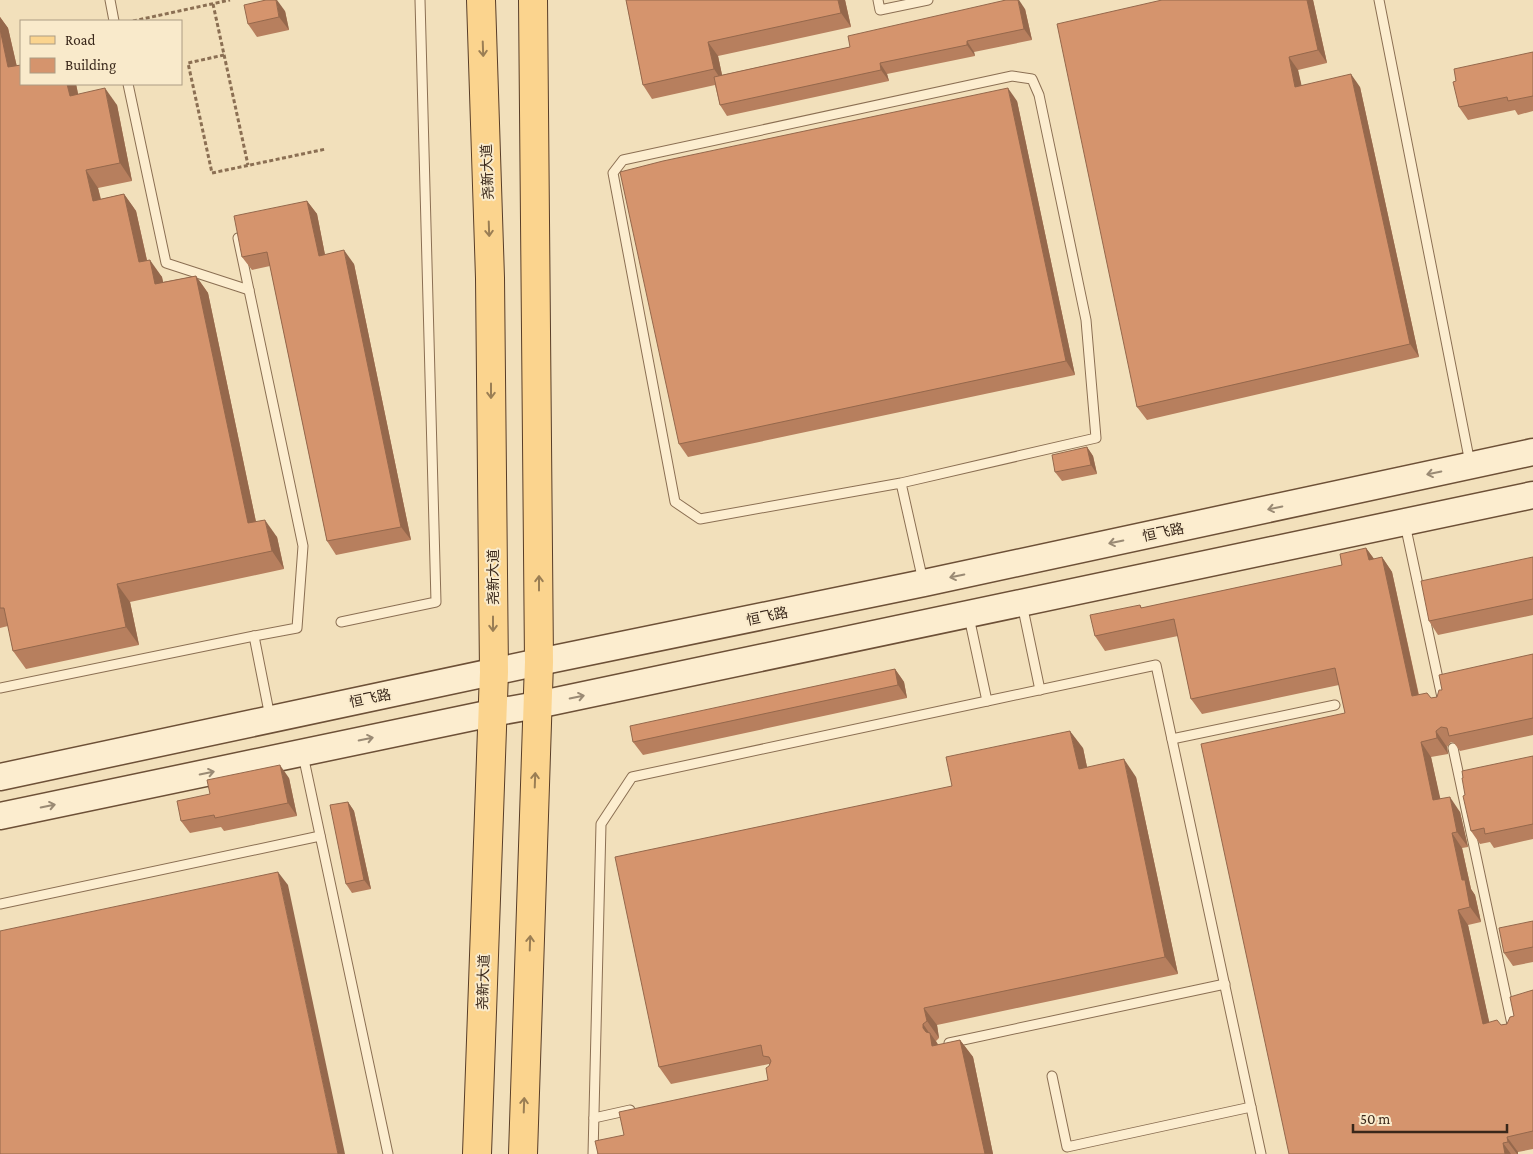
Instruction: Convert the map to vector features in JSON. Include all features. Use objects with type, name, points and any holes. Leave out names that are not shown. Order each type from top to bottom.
[{"type":"main road","name":"尧新大道","points":[[477,1154],[494,672],[490,278],[481,0]]},
{"type":"main road","points":[[523,1154],[539,662],[533,0]]},
{"type":"main road","name":"恒飞路","points":[[0,777],[539,662],[924,583],[1533,452]]},
{"type":"main road","points":[[0,816],[1533,495]]},
{"type":"lane","points":[[110,0],[114,20]]},
{"type":"lane","points":[[341,622],[436,602],[420,0]]},
{"type":"lane","points":[[878,0],[880,10],[928,0]]},
{"type":"lane","points":[[1379,0],[1471,465]]},
{"type":"lane","points":[[1012,76],[1032,79],[1038,95],[1086,320],[1096,438],[901,483],[700,519],[675,502],[613,174],[623,160],[1012,76]]},
{"type":"lane","points":[[128,85],[166,263],[249,290]]},
{"type":"lane","points":[[0,688],[297,628],[303,546],[236,226]]},
{"type":"lane","points":[[901,483],[924,583]]},
{"type":"lane","points":[[1405,522],[1444,707]]},
{"type":"lane","points":[[1022,603],[1040,690]]},
{"type":"lane","points":[[968,614],[987,701]]},
{"type":"lane","points":[[254,636],[271,719]]},
{"type":"lane","points":[[593,1154],[601,824],[632,777],[1156,665],[1261,1154]]},
{"type":"lane","points":[[1172,739],[1335,705]]},
{"type":"lane","points":[[1453,748],[1514,1034]]},
{"type":"lane","points":[[302,753],[388,1154]]},
{"type":"lane","points":[[0,904],[320,836]]},
{"type":"lane","points":[[941,1044],[1225,984]]},
{"type":"lane","points":[[1052,1076],[1067,1147],[1251,1107]]},
{"type":"lane","points":[[594,1118],[642,1108]]},
{"type":"path","points":[[138,20],[230,0]]},
{"type":"path","points":[[213,4],[248,166]]},
{"type":"path","points":[[224,55],[188,63],[212,173],[326,148]]},
{"type":"building","points":[[266,0],[276,0],[279,17],[248,24],[244,5]]},
{"type":"building","points":[[626,0],[838,0],[841,13],[708,42],[714,69],[643,85]]},
{"type":"building","points":[[1006,0],[1018,0],[1024,29],[967,41],[967,45],[880,63],[881,70],[720,105],[714,77],[850,47],[848,36]]},
{"type":"building","points":[[1162,0],[1307,0],[1318,50],[1289,57],[1295,87],[1351,74],[1410,344],[1137,407],[1057,24]]},
{"type":"building","points":[[0,29],[8,67],[20,65],[20,85],[67,85],[70,96],[105,88],[120,163],[86,170],[93,201],[124,194],[139,262],[150,260],[155,284],[196,276],[248,523],[265,520],[272,551],[117,584],[126,627],[13,651],[4,608],[0,608]]},
{"type":"building","points":[[1533,52],[1533,96],[1508,101],[1507,97],[1459,107],[1453,82],[1456,81],[1454,69]]},
{"type":"building","points":[[1008,88],[1066,361],[679,444],[620,172],[663,161]]},
{"type":"building","points":[[307,201],[319,256],[344,250],[401,527],[327,541],[267,252],[242,257],[234,216]]},
{"type":"building","points":[[1087,447],[1091,465],[1055,472],[1052,455]]},
{"type":"building","points":[[1366,548],[1369,560],[1382,557],[1412,696],[1427,693],[1431,698],[1437,697],[1439,690],[1442,690],[1439,675],[1533,654],[1533,718],[1449,736],[1447,728],[1441,727],[1436,731],[1437,738],[1421,742],[1433,800],[1450,797],[1457,832],[1452,833],[1462,880],[1465,880],[1470,907],[1458,910],[1483,1024],[1497,1020],[1501,1025],[1507,1024],[1510,1017],[1514,1016],[1510,997],[1533,990],[1533,1131],[1507,1137],[1508,1142],[1503,1143],[1505,1154],[1289,1154],[1201,744],[1345,713],[1335,668],[1191,699],[1174,619],[1095,636],[1090,615],[1140,605],[1141,608],[1342,565],[1340,554]]},
{"type":"building","points":[[1533,557],[1533,599],[1429,621],[1421,581]]},
{"type":"building","points":[[895,669],[898,685],[633,742],[630,726]]},
{"type":"building","points":[[1070,731],[1079,769],[1124,759],[1165,957],[924,1008],[927,1021],[923,1024],[923,1028],[926,1032],[930,1033],[932,1046],[960,1040],[985,1154],[598,1154],[595,1141],[624,1135],[619,1112],[768,1080],[766,1068],[771,1061],[769,1057],[763,1056],[761,1045],[659,1067],[615,857],[952,786],[946,757]]},
{"type":"building","points":[[1533,756],[1533,824],[1485,834],[1484,828],[1471,831],[1463,796],[1465,795],[1462,771]]},
{"type":"building","points":[[280,765],[288,803],[215,818],[214,815],[181,821],[177,801],[210,794],[207,780]]},
{"type":"building","points":[[348,802],[364,880],[346,884],[330,805]]},
{"type":"building","points":[[278,872],[338,1154],[0,1154],[0,931]]},
{"type":"building","points":[[1533,921],[1533,947],[1504,953],[1499,928]]}]
